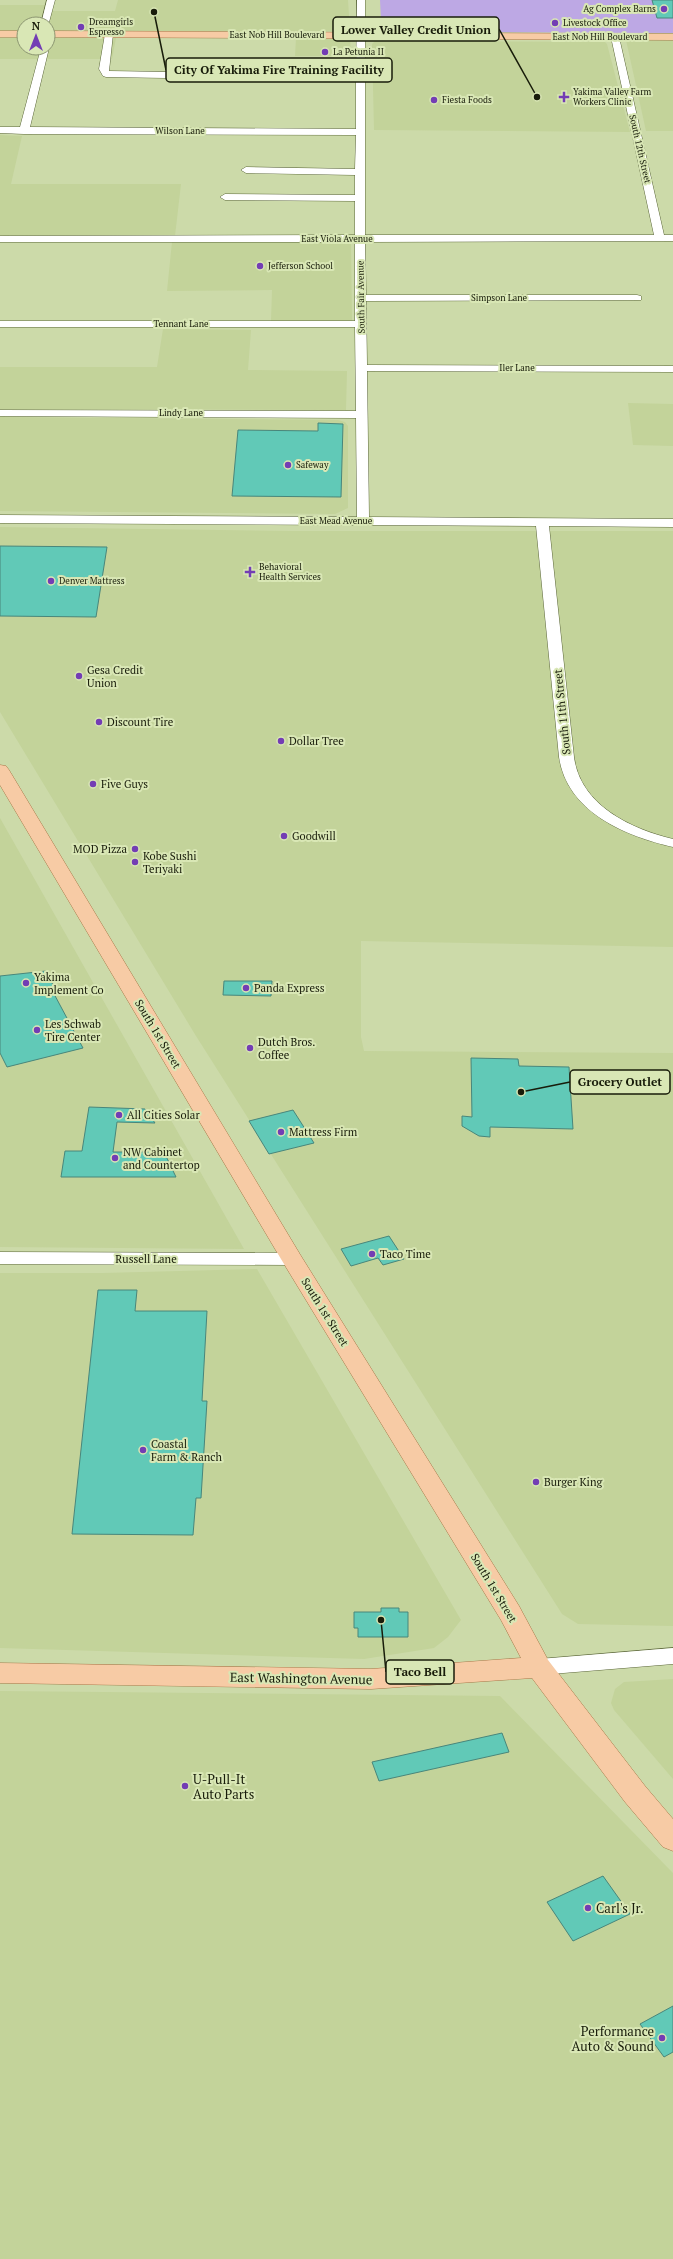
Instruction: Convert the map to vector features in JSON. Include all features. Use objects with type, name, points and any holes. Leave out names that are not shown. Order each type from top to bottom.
[{"type":"main road","points":[[0,34],[16,34]]},
{"type":"main road","name":"East Nob Hill Boulevard","points":[[56,34],[673,37]]},
{"type":"main road","name":"South 1st Street","points":[[0,770],[292,1259],[506,1607],[539,1667],[635,1794],[673,1839]]},
{"type":"main road","name":"East Washington Avenue","points":[[0,1673],[371,1679],[539,1667]]},
{"type":"street","points":[[47,16],[51,0]]},
{"type":"street","name":"South Fair Avenue","points":[[361,0],[360,239],[363,522]]},
{"type":"street","points":[[109,34],[104,69],[106,74],[360,78]]},
{"type":"street","name":"South 12th Street","points":[[615,37],[660,238]]},
{"type":"street","points":[[24,131],[43,56]]},
{"type":"street","name":"Wilson Lane","points":[[0,130],[361,132]]},
{"type":"street","points":[[246,170],[361,172]]},
{"type":"street","points":[[225,197],[360,198]]},
{"type":"street","name":"East Viola Avenue","points":[[0,239],[673,238]]},
{"type":"street","name":"Simpson Lane","points":[[361,298],[637,298]]},
{"type":"street","name":"Tennant Lane","points":[[0,324],[361,324]]},
{"type":"street","name":"Iler Lane","points":[[362,368],[673,369]]},
{"type":"street","name":"Lindy Lane","points":[[0,412],[362,415]]},
{"type":"street","name":"East Mead Avenue","points":[[0,519],[673,524]]},
{"type":"street","name":"South 11th Street","points":[[542,523],[566,753],[568,768],[574,784],[596,807],[620,823],[640,833],[673,842]]},
{"type":"street","name":"Russell Lane","points":[[0,1258],[292,1259]]},
{"type":"street","name":"East Washington Avenue","points":[[539,1667],[673,1656]]},
{"type":"shaded area","points":[[118,0],[348,0],[350,31],[56,31],[56,16],[16,16],[16,31],[0,31],[0,5],[45,5],[43,11],[115,11]]},
{"type":"shaded area","points":[[380,0],[673,0],[673,33],[414,32],[381,20]]},
{"type":"shaded area","points":[[0,38],[16,38],[16,56],[56,56],[56,38],[116,38],[112,59],[0,59]]},
{"type":"shaded area","points":[[296,38],[350,38],[351,56],[295,56]]},
{"type":"shaded area","points":[[626,40],[673,40],[673,131],[646,131]]},
{"type":"shaded area","points":[[375,41],[605,42],[607,44],[630,132],[374,130],[372,44]]},
{"type":"shaded area","points":[[0,135],[22,136],[11,184],[181,184],[175,236],[0,235]]},
{"type":"shaded area","name":"Jefferson School","points":[[172,242],[351,242],[352,321],[271,321],[272,290],[167,291]]},
{"type":"shaded area","points":[[163,329],[251,330],[248,370],[347,371],[346,410],[0,409],[0,367],[157,367]]},
{"type":"shaded area","points":[[628,403],[673,404],[673,446],[633,445]]},
{"type":"shaded area","points":[[0,417],[338,420],[345,422],[348,426],[348,508],[335,514],[0,511]]},
{"type":"shaded area","points":[[0,527],[293,531],[673,531],[673,947],[361,941],[361,1037],[364,1051],[673,1053],[673,1626],[578,1624],[562,1614],[196,1036],[0,712]]},
{"type":"shaded area","points":[[0,818],[95,986],[244,1249],[0,1247]]},
{"type":"shaded area","points":[[257,1269],[461,1620],[448,1637],[434,1648],[364,1659],[0,1648],[0,1273],[102,1273]]},
{"type":"shaded area","points":[[673,1679],[673,1779],[614,1710],[611,1703],[615,1689],[624,1682]]},
{"type":"shaded area","points":[[0,1691],[500,1696],[673,1873],[673,2259],[0,2259]]},
{"type":"building","name":"Ag Complex Barns","points":[[652,0],[673,0],[673,18],[657,18]]},
{"type":"building","name":"Safeway","points":[[318,423],[343,424],[341,497],[232,496],[238,430],[318,431]]},
{"type":"building","name":"Denver Mattress","points":[[0,546],[107,547],[96,617],[0,616]]},
{"type":"building","name":"Les Schwab Tire Center","points":[[46,971],[56,991],[53,992],[83,1048],[7,1067],[0,1053],[0,976]]},
{"type":"building","name":"Panda Express","points":[[224,981],[272,981],[271,996],[223,995]]},
{"type":"building","points":[[471,1058],[518,1059],[519,1066],[569,1067],[573,1129],[490,1127],[490,1137],[479,1136],[462,1126],[462,1116],[472,1117]]},
{"type":"building","name":"NW Cabinet and Countertop","points":[[89,1107],[145,1109],[155,1123],[117,1122],[113,1152],[164,1152],[176,1177],[61,1177],[65,1151],[82,1151]]},
{"type":"building","name":"Mattress Firm","points":[[293,1110],[314,1143],[269,1154],[249,1121]]},
{"type":"building","name":"Taco Time","points":[[389,1236],[404,1259],[383,1265],[378,1258],[351,1266],[341,1249]]},
{"type":"building","name":"Coastal Farm & Ranch","points":[[98,1290],[137,1290],[135,1311],[207,1311],[202,1401],[207,1401],[201,1498],[196,1498],[193,1535],[72,1534]]},
{"type":"building","points":[[381,1608],[399,1608],[399,1612],[408,1612],[408,1637],[358,1637],[358,1628],[354,1628],[354,1612],[381,1612]]},
{"type":"building","points":[[502,1733],[509,1752],[379,1781],[372,1762]]},
{"type":"building","name":"Carl's Jr.","points":[[603,1876],[630,1914],[573,1941],[547,1902]]},
{"type":"building","name":"Performance Auto & Sound","points":[[673,2006],[673,2052],[664,2057],[640,2024]]},
{"type":"place","name":"Ag Complex Barns","points":[[664,9]]},
{"type":"place","name":"City Of Yakima Fire Training Facility","points":[[154,12]]},
{"type":"place","name":"Livestock Office","points":[[555,23]]},
{"type":"place","name":"Dreamgirls Espresso","points":[[81,27]]},
{"type":"place","name":"La Petunia II","points":[[325,52]]},
{"type":"place","name":"Lower Valley Credit Union","points":[[537,97]]},
{"type":"place","name":"Yakima Valley Farm Workers Clinic","points":[[564,97]]},
{"type":"place","name":"Fiesta Foods","points":[[434,100]]},
{"type":"place","name":"Jefferson School","points":[[260,266]]},
{"type":"place","name":"Safeway","points":[[288,465]]},
{"type":"place","name":"Behavioral Health Services","points":[[250,572]]},
{"type":"place","name":"Denver Mattress","points":[[51,581]]},
{"type":"place","name":"Gesa Credit Union","points":[[79,676]]},
{"type":"place","name":"Discount Tire","points":[[99,722]]},
{"type":"place","name":"Dollar Tree","points":[[281,741]]},
{"type":"place","name":"Five Guys","points":[[93,784]]},
{"type":"place","name":"Goodwill","points":[[284,836]]},
{"type":"place","name":"MOD Pizza","points":[[135,849]]},
{"type":"place","name":"Kobe Sushi Teriyaki","points":[[135,862]]},
{"type":"place","name":"Yakima Implement Co","points":[[26,983]]},
{"type":"place","name":"Panda Express","points":[[246,988]]},
{"type":"place","name":"Les Schwab Tire Center","points":[[37,1030]]},
{"type":"place","name":"Dutch Bros. Coffee","points":[[250,1048]]},
{"type":"place","name":"Grocery Outlet","points":[[521,1092]]},
{"type":"place","name":"All Cities Solar","points":[[119,1115]]},
{"type":"place","name":"Mattress Firm","points":[[281,1132]]},
{"type":"place","name":"NW Cabinet and Countertop","points":[[115,1158]]},
{"type":"place","name":"Taco Time","points":[[372,1254]]},
{"type":"place","name":"Coastal Farm & Ranch","points":[[143,1450]]},
{"type":"place","name":"Burger King","points":[[536,1482]]},
{"type":"place","name":"Taco Bell","points":[[381,1620]]},
{"type":"place","name":"U-Pull-It Auto Parts","points":[[185,1786]]},
{"type":"place","name":"Carl's Jr.","points":[[588,1908]]},
{"type":"place","name":"Performance Auto & Sound","points":[[662,2038]]}]
